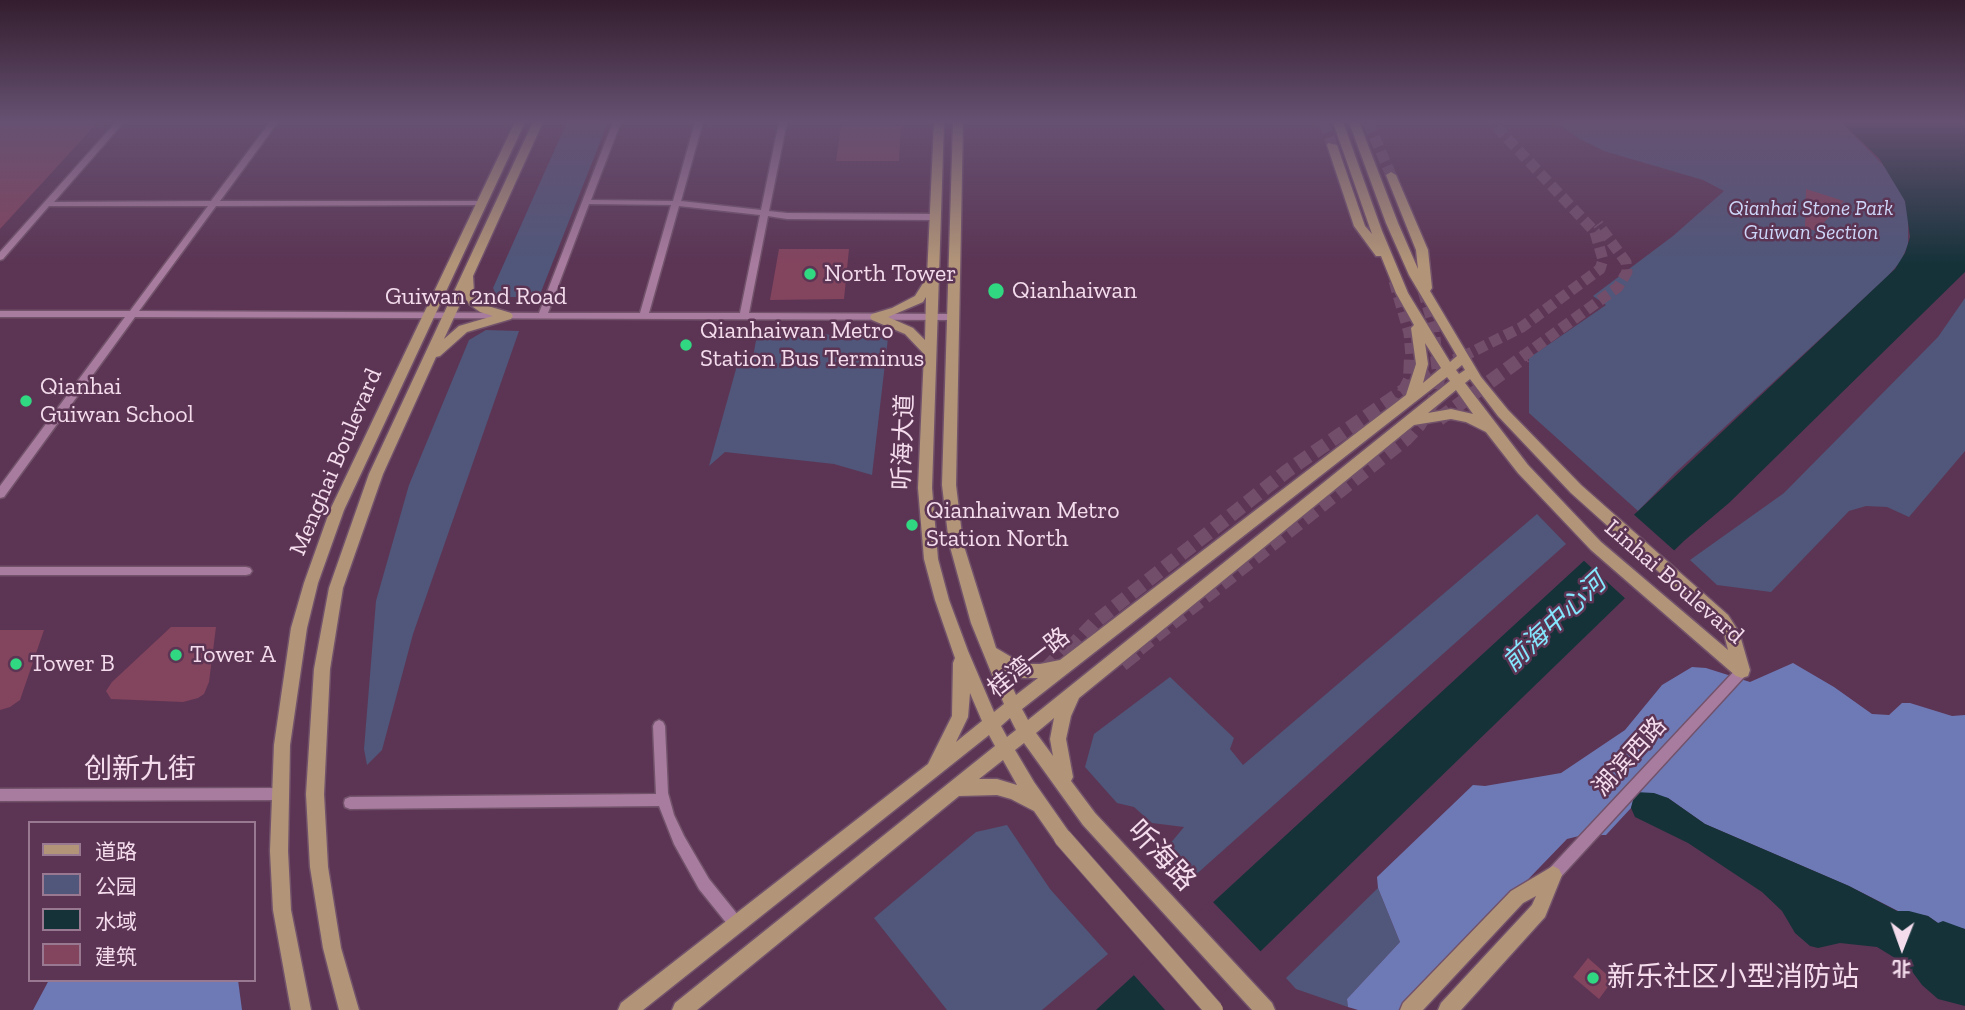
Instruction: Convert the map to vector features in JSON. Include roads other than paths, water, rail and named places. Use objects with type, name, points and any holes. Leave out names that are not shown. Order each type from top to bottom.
[{"type":"main road","name":"Menghai Boulevard","points":[[301,1010],[282,910],[282,746],[289,684],[311,583],[323,545],[353,473],[495,169]]},
{"type":"main road","name":"Menghai Boulevard","points":[[349,1010],[332,948],[320,867],[315,794],[322,669],[336,588],[360,513],[517,169]]},
{"type":"main road","name":"听海大道","points":[[936,169],[926,524],[935,574],[960,651],[1004,749]]},
{"type":"main road","name":"听海大道","points":[[957,169],[950,505],[961,564],[989,652],[1026,732]]},
{"type":"main road","points":[[1340,169],[1360,226],[1389,265]]},
{"type":"main road","name":"Linhai Boulevard","points":[[1355,169],[1389,265],[1413,313],[1494,434],[1523,469],[1596,546],[1742,671]]},
{"type":"main road","name":"Linhai Boulevard","points":[[1372,169],[1399,241],[1467,365],[1503,413],[1549,461],[1622,533],[1703,601],[1731,632],[1742,671]]},
{"type":"main road","points":[[1391,175],[1422,250],[1427,296]]},
{"type":"main road","points":[[468,276],[468,293],[477,305],[507,316]]},
{"type":"main road","points":[[876,317],[896,311],[919,299],[933,278]]},
{"type":"main road","points":[[1411,397],[1422,364],[1413,313]]},
{"type":"main road","points":[[428,362],[443,345],[463,330],[507,316]]},
{"type":"main road","points":[[876,317],[909,331],[930,353]]},
{"type":"main road","name":"桂湾一路","points":[[628,1010],[1411,397],[1448,369],[1467,365]]},
{"type":"main road","name":"桂湾一路","points":[[682,1010],[1457,382],[1467,365]]},
{"type":"main road","points":[[1409,421],[1439,415],[1460,416],[1481,424],[1494,434]]},
{"type":"main road","points":[[931,772],[960,717],[960,651]]},
{"type":"main road","points":[[989,652],[1023,671],[1049,670],[1068,664]]},
{"type":"main road","points":[[1070,791],[1060,762],[1058,739],[1063,716],[1075,691]]},
{"type":"main road","name":"听海路","points":[[1026,732],[1089,819],[1263,1007]]},
{"type":"main road","points":[[1004,749],[1063,838],[1214,1010]]},
{"type":"main road","points":[[955,788],[991,786],[1007,789],[1024,796],[1045,812]]},
{"type":"main road","points":[[1448,1010],[1539,911],[1553,875]]},
{"type":"main road","points":[[1409,1010],[1517,897],[1553,875]]},
{"type":"main road","points":[[1456,1010],[1469,987]]},
{"type":"street","points":[[0,250],[73,169]]},
{"type":"street","points":[[0,257],[78,169]]},
{"type":"street","points":[[0,494],[128,314],[240,169]]},
{"type":"street","points":[[542,316],[599,169]]},
{"type":"street","points":[[644,316],[686,169]]},
{"type":"street","points":[[744,316],[774,169]]},
{"type":"street","points":[[586,202],[676,203],[765,215],[935,217]]},
{"type":"street","points":[[47,204],[481,203]]},
{"type":"street","name":"Guiwan 2nd Road","points":[[0,314],[952,317]]},
{"type":"street","points":[[0,571],[246,571]]},
{"type":"street","name":"湖滨西路","points":[[1553,875],[1742,671]]},
{"type":"street","points":[[659,726],[659,765],[664,800],[688,858],[704,884],[737,925]]},
{"type":"street","name":"创新九街","points":[[0,795],[281,794]]},
{"type":"street","points":[[350,803],[664,800]]},
{"type":"water","name":"前海中心河","points":[[1886,169],[1965,169],[1965,272],[1729,503],[1685,540],[1200,1010],[1096,1010],[1638,511],[1895,269],[1905,253],[1910,237],[1905,201]]},
{"type":"water","points":[[1635,792],[1654,793],[1668,798],[1705,824],[1849,886],[1897,911],[1928,916],[1938,923],[1943,921],[1965,929],[1965,1006],[1938,999],[1922,985],[1908,966],[1877,947],[1840,943],[1818,948],[1810,946],[1795,933],[1782,911],[1762,892],[1688,843],[1635,817],[1631,808]]},
{"type":"tunnel","points":[[1388,169],[1391,175]]},
{"type":"tunnel","points":[[1462,357],[1522,327],[1600,269],[1603,260],[1595,232],[1536,169]]},
{"type":"tunnel","points":[[1522,357],[1618,287],[1627,272],[1626,262],[1598,224]]},
{"type":"tunnel","points":[[1394,281],[1409,333],[1411,357]]},
{"type":"tunnel","points":[[1423,291],[1434,328],[1437,357]]},
{"type":"tunnel","points":[[1437,356],[1439,369]]},
{"type":"tunnel","points":[[1439,369],[1465,356]]},
{"type":"tunnel","points":[[1439,419],[1525,356]]},
{"type":"tunnel","points":[[1405,390],[1410,380],[1411,357]]},
{"type":"tunnel","points":[[1139,649],[1406,439],[1419,425],[1435,398],[1439,369]]},
{"type":"tunnel","points":[[1405,390],[1439,369]]},
{"type":"tunnel","points":[[1069,649],[1094,623],[1287,471],[1405,390]]},
{"type":"tunnel","points":[[1394,412],[1405,390]]},
{"type":"tunnel","points":[[1044,674],[1070,647]]},
{"type":"tunnel","points":[[1121,663],[1141,647]]},
{"type":"place","name":"North Tower","points":[[810,274]]},
{"type":"place","name":"Qianhaiwan","points":[[996,291]]},
{"type":"place","name":"Qianhaiwan Metro Station Bus Terminus","points":[[686,345]]},
{"type":"place","name":"Qianhai Guiwan School","points":[[26,401]]},
{"type":"place","name":"Qianhaiwan Metro Station North","points":[[912,525]]},
{"type":"place","name":"Tower A","points":[[176,655]]},
{"type":"place","name":"Tower B","points":[[16,664]]},
{"type":"place","name":"新乐社区小型消防站","points":[[1593,978]]},
{"type":"park label","name":"Qianhai Stone Park Guiwan Section","points":[[1811,221]]}]
